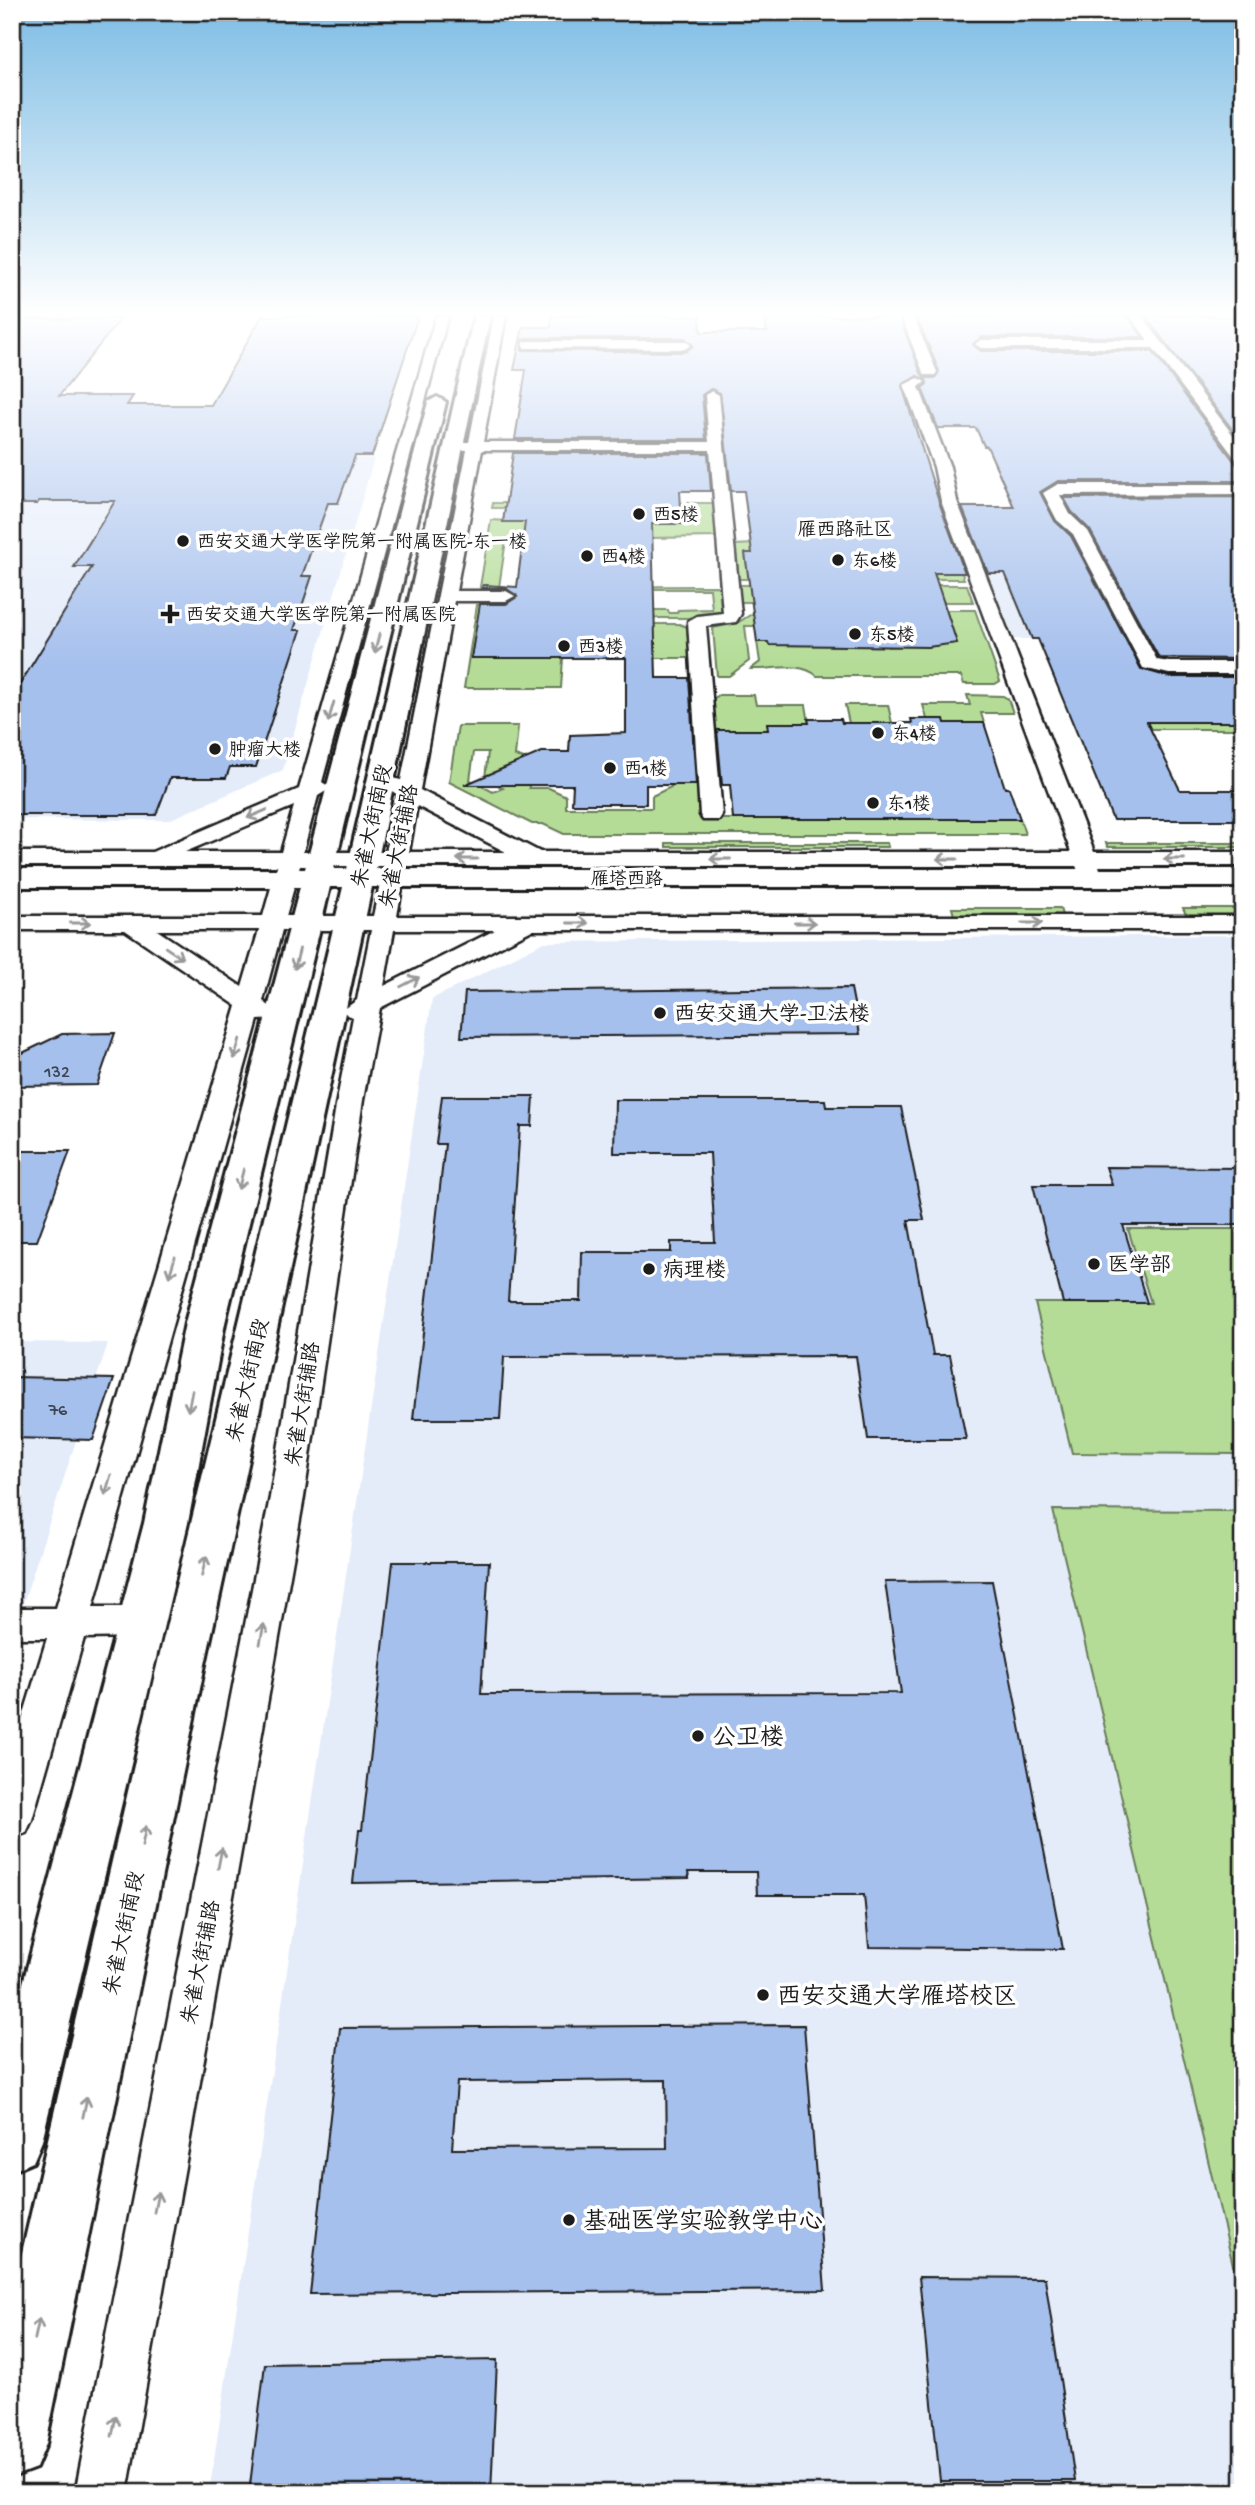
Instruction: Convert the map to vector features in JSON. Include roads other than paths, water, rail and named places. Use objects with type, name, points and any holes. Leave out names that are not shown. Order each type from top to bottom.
[{"type":"main road","name":"朱雀大街南段","points":[[12,2444],[179,1674],[327,1024],[373,890],[377,783],[467,433]]},
{"type":"main road","name":"朱雀大街南段","points":[[12,2141],[166,1523],[205,1322],[281,1024],[298,890],[377,783],[468,433]]},
{"type":"main road","name":"雁塔西路","points":[[570,890],[1088,869],[1243,878]]},
{"type":"main road","name":"雁塔西路","points":[[12,878],[101,890],[570,890],[1243,902]]},
{"type":"main road","name":"雁塔西路","points":[[12,902],[101,890]]},
{"type":"street","points":[[12,1820],[250,1004],[298,890],[308,793],[409,433]]},
{"type":"street","points":[[711,815],[697,621],[723,620],[732,614],[716,433]]},
{"type":"street","points":[[929,433],[940,461],[949,501],[1088,869]]},
{"type":"street","points":[[1224,433],[1243,459]]},
{"type":"street","points":[[464,446],[718,446]]},
{"type":"street","name":"朱雀大街辅路","points":[[377,783],[446,596],[464,446]]},
{"type":"street","points":[[1243,489],[1058,489],[1051,493],[1063,517],[1080,531],[1150,664],[1169,668],[1243,668]]},
{"type":"street","points":[[446,596],[506,596]]},
{"type":"street","points":[[281,1024],[128,923],[101,890],[150,859],[308,793],[377,783],[535,859],[570,890],[527,923],[327,1024]]},
{"type":"street","points":[[12,859],[150,859],[298,890]]},
{"type":"street","points":[[12,923],[128,923],[298,890],[373,890],[535,859],[1088,869],[1243,859]]},
{"type":"street","points":[[373,890],[527,923],[1243,923]]},
{"type":"street","name":"朱雀大街辅路","points":[[101,2493],[287,1497],[350,1100],[368,1004],[373,890]]},
{"type":"street","points":[[12,1623],[140,1622]]},
{"type":"place","name":"西5楼","points":[[639,514]]},
{"type":"place","name":"西安交通大学医学院第一附属医院-东一楼","points":[[183,541]]},
{"type":"place","name":"西4楼","points":[[587,556]]},
{"type":"place","name":"东6楼","points":[[838,560]]},
{"type":"place","name":"西安交通大学医学院第一附属医院","points":[[170,614]]},
{"type":"place","name":"东5楼","points":[[855,634]]},
{"type":"place","name":"西3楼","points":[[564,646]]},
{"type":"place","name":"东4楼","points":[[878,733]]},
{"type":"place","name":"肿瘤大楼","points":[[215,749]]},
{"type":"place","name":"西1楼","points":[[610,768]]},
{"type":"place","name":"东1楼","points":[[873,803]]},
{"type":"place","name":"西安交通大学-卫法楼","points":[[660,1013]]},
{"type":"place","name":"医学部","points":[[1094,1264]]},
{"type":"place","name":"病理楼","points":[[649,1269]]},
{"type":"place","name":"公卫楼","points":[[698,1736]]},
{"type":"place","name":"西安交通大学雁塔校区","points":[[763,1995]]},
{"type":"place","name":"基础医学实验教学中心","points":[[569,2220]]},
{"type":"district","name":"雁西路社区","points":[[845,528]]}]
